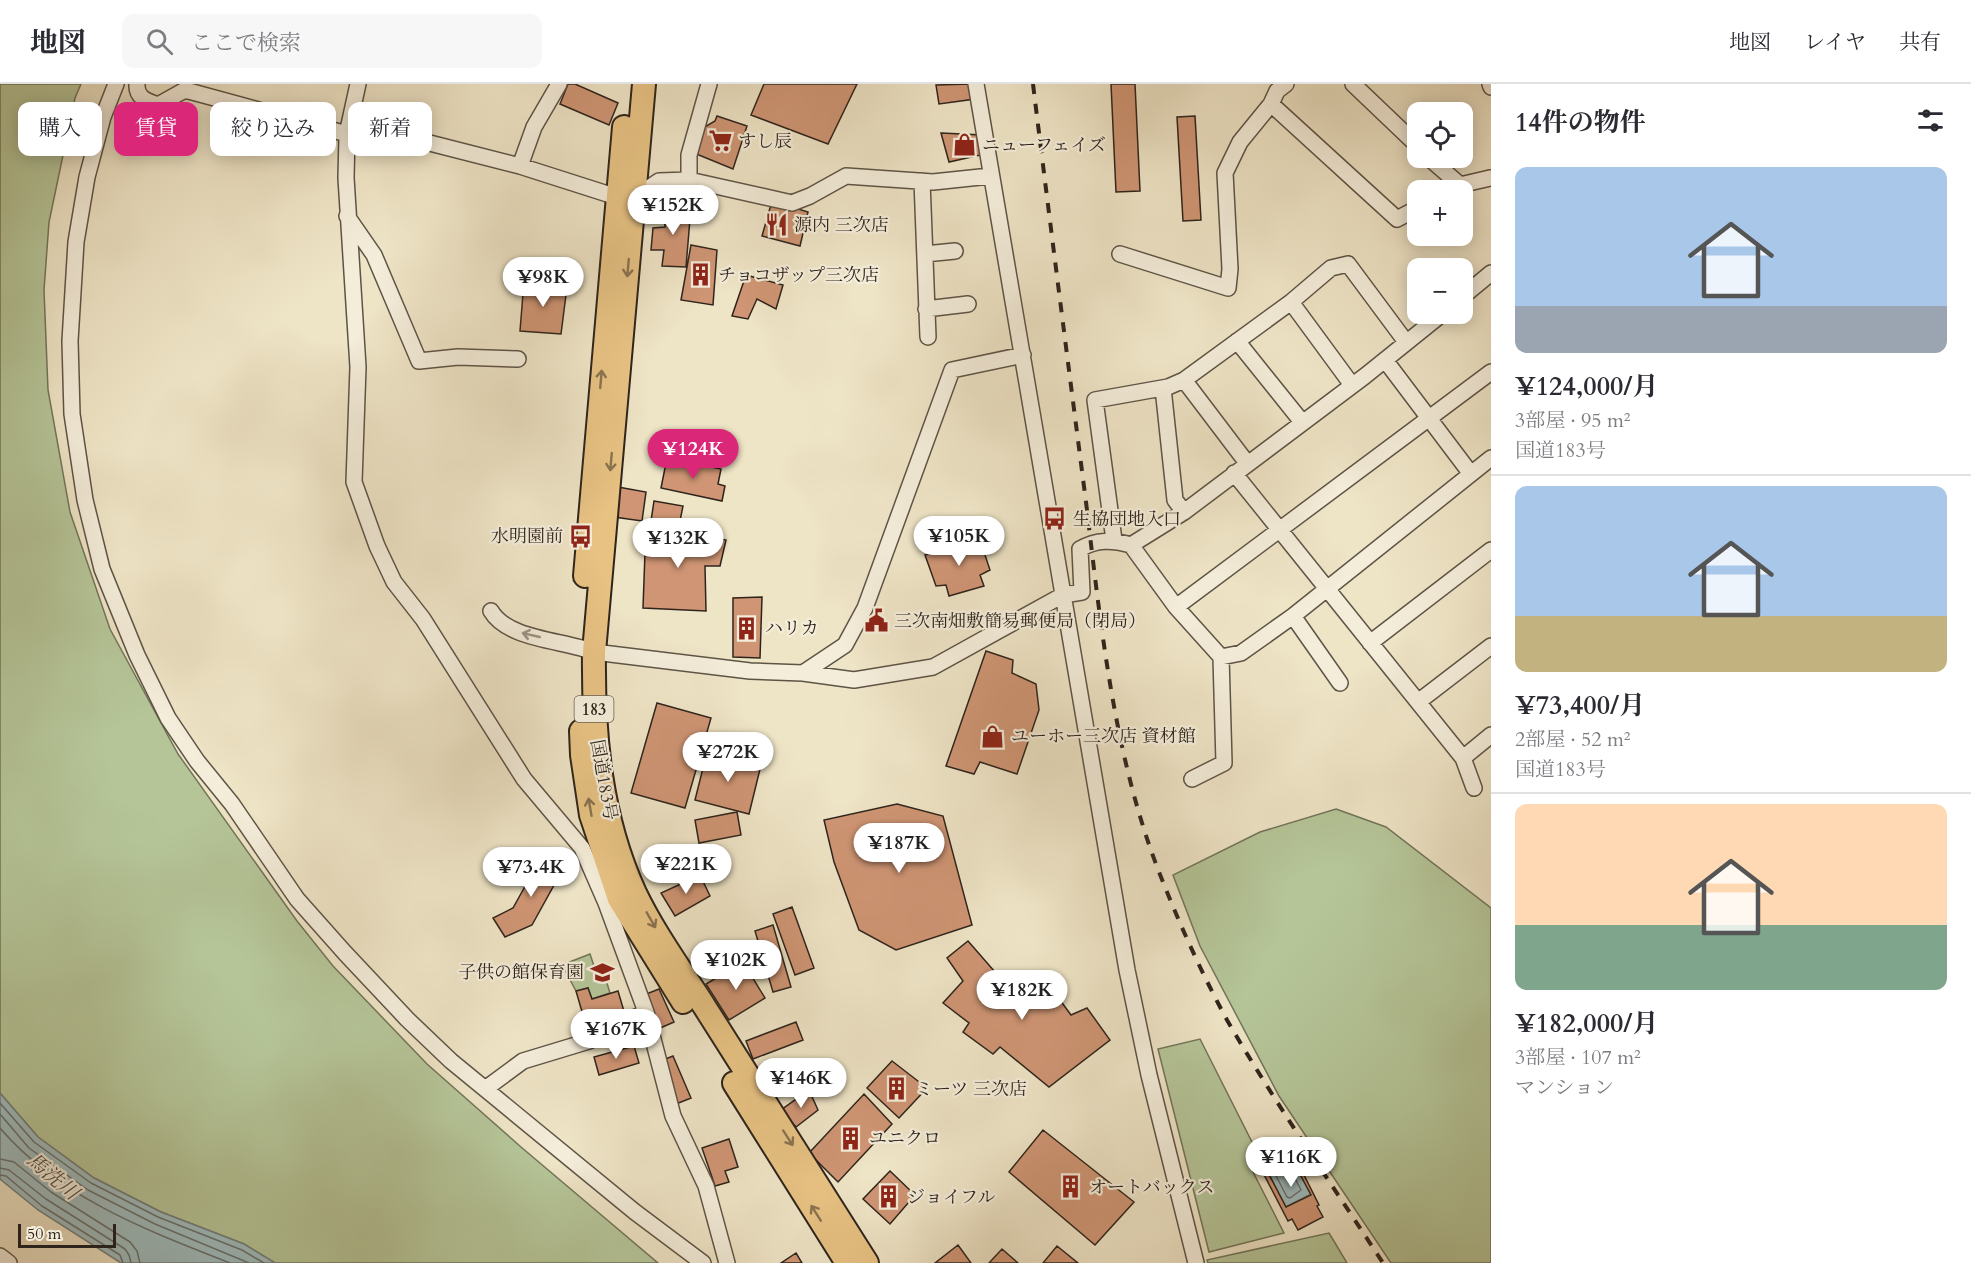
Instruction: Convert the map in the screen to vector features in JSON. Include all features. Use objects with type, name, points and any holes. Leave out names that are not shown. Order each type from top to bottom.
[{"type":"highway","name":"国道183号","points":[[629,84],[626,198],[587,649],[596,749],[610,821],[620,898],[847,1263]]},
{"type":"highway","name":"国道183号","points":[[626,198],[644,84]]},
{"type":"highway","name":"国道183号","points":[[620,898],[711,1018],[867,1263]]},
{"type":"street","points":[[116,84],[103,117],[87,177],[76,242],[70,330],[72,414],[85,500],[102,569],[137,655],[168,718],[197,761],[232,804],[297,899],[407,1019],[451,1061],[635,1212],[703,1263]]},
{"type":"street","points":[[136,84],[142,99],[158,105],[186,87],[347,135],[414,139],[520,166],[626,198],[659,181],[689,180],[792,203],[846,176],[922,182],[990,176]]},
{"type":"street","points":[[358,84],[347,135],[346,216],[356,314],[358,367],[354,482],[377,546],[394,582],[423,619],[524,778],[620,898],[673,1116],[706,1186],[727,1263]]},
{"type":"street","points":[[520,166],[534,127],[559,84]]},
{"type":"street","points":[[689,180],[689,154],[709,84]]},
{"type":"street","points":[[976,84],[1127,970],[1149,1075],[1196,1263]]},
{"type":"street","points":[[1120,254],[1228,288],[1230,269],[1225,173],[1240,142],[1271,104],[1277,91],[1286,84]]},
{"type":"street","points":[[1353,84],[1407,136]]},
{"type":"street","points":[[1271,104],[1397,219],[1407,214]]},
{"type":"street","points":[[1438,168],[1448,180]]},
{"type":"street","points":[[1473,183],[1490,178]]},
{"type":"street","points":[[922,182],[927,337]]},
{"type":"street","points":[[346,216],[374,255],[419,361],[458,357],[518,359]]},
{"type":"street","points":[[925,254],[956,251]]},
{"type":"street","points":[[1114,540],[1095,400],[1163,388],[1184,380],[1291,302],[1330,268],[1348,264],[1407,342]]},
{"type":"street","points":[[1473,288],[1491,273]]},
{"type":"street","points":[[1291,302],[1352,385]]},
{"type":"street","points":[[926,309],[968,304]]},
{"type":"street","points":[[1131,545],[1184,512],[1430,324]]},
{"type":"street","points":[[1238,341],[1302,422]]},
{"type":"street","points":[[803,672],[845,645],[865,608],[952,370],[1023,355]]},
{"type":"street","points":[[1385,360],[1471,474]]},
{"type":"street","points":[[1176,607],[1491,372]]},
{"type":"street","points":[[1184,380],[1247,463]]},
{"type":"street","points":[[1163,388],[1174,500],[1184,512]]},
{"type":"street","points":[[1221,657],[1241,653],[1293,616],[1491,458]]},
{"type":"street","points":[[1234,473],[1279,532],[1328,588],[1463,758],[1474,788]]},
{"type":"street","points":[[491,611],[497,621],[516,632],[587,649],[750,671],[803,672],[854,680],[933,667],[1063,595],[1082,592],[1080,549],[1091,542],[1114,540],[1131,545],[1176,607],[1221,657],[1224,763],[1192,779]]},
{"type":"street","points":[[1370,643],[1491,550]]},
{"type":"street","points":[[1293,616],[1340,683]]},
{"type":"street","points":[[1418,702],[1491,646]]},
{"type":"street","points":[[1463,758],[1491,735]]},
{"type":"street","points":[[485,1089],[523,1061],[589,1041],[646,1012]]},
{"type":"street","points":[[0,1256],[9,1263]]},
{"type":"green space","points":[[0,84],[81,84],[74,102],[18,102],[18,156],[63,156],[49,222],[44,290],[48,390],[70,512],[110,629],[178,754],[297,921],[333,966],[427,1064],[658,1263],[275,1263],[244,1244],[161,1212],[94,1178],[38,1137],[0,1093]]},
{"type":"green space","points":[[1336,809],[1386,827],[1491,908],[1491,1263],[1391,1263],[1279,1096],[1200,946],[1173,875],[1260,832]]},
{"type":"green space","points":[[590,954],[595,969],[602,967],[610,993],[592,999],[588,988],[576,991],[562,965]]},
{"type":"green space","points":[[1200,1039],[1259,1156],[1248,1162],[1284,1233],[1209,1252],[1158,1049]]},
{"type":"green space","points":[[1329,1233],[1347,1263],[1208,1263],[1207,1260]]},
{"type":"water","name":"馬洗川","points":[[0,1093],[38,1137],[94,1178],[161,1212],[244,1244],[275,1263],[121,1263],[38,1210],[0,1179]]},
{"type":"water","points":[[1288,1152],[1311,1194],[1286,1207],[1264,1165]]},
{"type":"building","points":[[568,84],[575,84],[618,103],[609,125],[560,104]]},
{"type":"building","points":[[764,84],[857,84],[828,144],[751,115]]},
{"type":"building","points":[[971,84],[975,99],[939,104],[936,85]]},
{"type":"building","points":[[1111,84],[1135,84],[1140,191],[1116,192]]},
{"type":"building","name":"すし辰","points":[[717,116],[747,126],[733,169],[694,153],[703,128],[715,121]]},
{"type":"building","points":[[1195,116],[1201,220],[1183,221],[1177,117]]},
{"type":"building","name":"ニューフェイズ","points":[[941,133],[982,135],[985,154],[949,162]]},
{"type":"building","points":[[772,201],[808,212],[800,246],[762,236]]},
{"type":"building","points":[[663,203],[691,207],[686,267],[662,266],[664,250],[651,250],[653,228],[665,227]]},
{"type":"building","name":"チョコザップ三次店","points":[[691,245],[717,250],[713,305],[681,300]]},
{"type":"building","points":[[746,275],[783,285],[776,309],[757,299],[748,319],[732,316]]},
{"type":"building","points":[[524,281],[567,287],[561,334],[520,331]]},
{"type":"building","points":[[667,458],[721,469],[718,484],[725,486],[722,501],[661,488]]},
{"type":"building","points":[[618,487],[646,492],[642,521],[614,517]]},
{"type":"building","points":[[654,501],[683,506],[679,526],[651,521]]},
{"type":"building","points":[[646,525],[726,540],[720,566],[705,566],[706,611],[643,608]]},
{"type":"building","points":[[979,537],[990,570],[980,575],[984,586],[949,596],[946,585],[936,586],[925,555]]},
{"type":"building","name":"ハリカ","points":[[762,597],[760,658],[733,657],[733,598]]},
{"type":"building","name":"ユーホー三次店 資材館","points":[[986,651],[1013,660],[1012,673],[1036,684],[1039,710],[1017,774],[980,762],[974,774],[946,766]]},
{"type":"building","points":[[657,703],[711,718],[685,808],[631,793]]},
{"type":"building","points":[[707,752],[761,765],[749,814],[695,800]]},
{"type":"building","points":[[897,804],[943,816],[972,925],[896,950],[859,930],[834,862],[824,820]]},
{"type":"building","points":[[737,812],[741,835],[699,843],[695,820]]},
{"type":"building","points":[[543,854],[564,867],[532,925],[505,937],[493,918],[513,908]]},
{"type":"building","points":[[700,875],[710,896],[675,916],[661,893]]},
{"type":"building","points":[[792,907],[814,968],[795,975],[773,914]]},
{"type":"building","points":[[773,925],[791,987],[773,992],[755,931]]},
{"type":"building","points":[[968,941],[1022,1003],[1049,985],[1071,1015],[1087,1008],[1110,1040],[1049,1087],[1000,1047],[993,1054],[963,1032],[969,1023],[943,1003],[963,981],[947,958]]},
{"type":"building","points":[[743,962],[765,998],[729,1020],[706,984]]},
{"type":"building","points":[[588,988],[592,999],[618,991],[626,1018],[587,1029],[576,991]]},
{"type":"building","points":[[659,989],[674,1022],[658,1029],[644,995]]},
{"type":"building","points":[[796,1022],[803,1040],[753,1059],[746,1041]]},
{"type":"building","points":[[634,1046],[639,1063],[599,1075],[594,1057]]},
{"type":"building","points":[[673,1056],[691,1098],[676,1104],[658,1062]]},
{"type":"building","name":"ミーツ 三次店","points":[[892,1061],[927,1088],[899,1118],[867,1088]]},
{"type":"building","points":[[809,1090],[818,1110],[796,1127],[781,1110]]},
{"type":"building","name":"ユニクロ","points":[[864,1094],[892,1124],[838,1182],[809,1153]]},
{"type":"building","name":"オートバックス","points":[[1043,1130],[1134,1202],[1095,1245],[1009,1172]]},
{"type":"building","points":[[729,1139],[738,1167],[725,1171],[729,1182],[715,1186],[702,1148]]},
{"type":"building","points":[[1290,1147],[1323,1217],[1298,1230],[1292,1219],[1288,1221],[1258,1163]],"holes":[[[1288,1152],[1311,1195],[1286,1207],[1264,1165]]]},
{"type":"building","name":"ジョイフル","points":[[890,1171],[915,1195],[890,1224],[863,1199]]},
{"type":"building","points":[[958,1245],[971,1263],[935,1263]]},
{"type":"building","points":[[1057,1246],[1078,1263],[1043,1263]]},
{"type":"building","points":[[1002,1249],[1018,1263],[989,1263]]},
{"type":"building","points":[[796,1253],[802,1263],[781,1263]]},
{"type":"railway","points":[[1033,84],[1104,644],[1121,739],[1145,832],[1184,931],[1227,1020],[1383,1263]]},
{"type":"place","name":"すし辰","points":[[720,141]]},
{"type":"place","name":"ニューフェイズ","points":[[964,145]]},
{"type":"place","name":"源内 三次店","points":[[776,225]]},
{"type":"place","name":"チョコザップ三次店","points":[[700,275]]},
{"type":"place","name":"生協団地入口","points":[[1055,519]]},
{"type":"place","name":"水明園前","points":[[581,536]]},
{"type":"place","name":"三次南畑敷簡易郵便局（閉局）","points":[[876,621]]},
{"type":"place","name":"ハリカ","points":[[747,628]]},
{"type":"place","name":"ユーホー三次店 資材館","points":[[993,736]]},
{"type":"place","name":"子供の館保育園","points":[[602,972]]},
{"type":"place","name":"ミーツ 三次店","points":[[897,1089]]},
{"type":"place","name":"ユニクロ","points":[[851,1138]]},
{"type":"place","name":"オートバックス","points":[[1071,1187]]},
{"type":"place","name":"ジョイフル","points":[[889,1197]]}]
